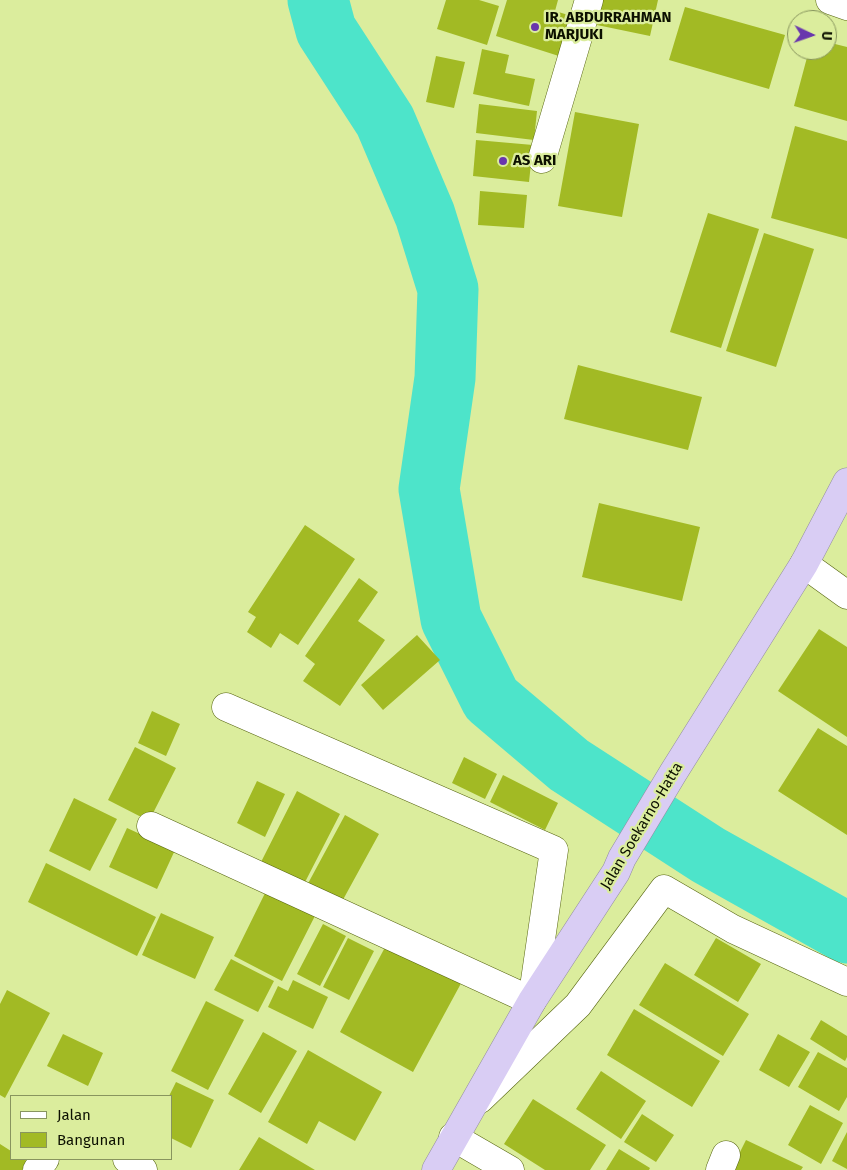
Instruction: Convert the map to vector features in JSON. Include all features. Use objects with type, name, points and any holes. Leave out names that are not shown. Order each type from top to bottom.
[{"type":"highway","name":"Jalan Soekarno-Hatta","points":[[436,1170],[532,1001],[616,872],[622,858],[673,773],[804,564],[847,482]]},
{"type":"street","points":[[542,159],[590,0]]},
{"type":"street","points":[[830,0],[847,6]]},
{"type":"street","points":[[804,564],[847,596]]},
{"type":"street","points":[[151,826],[532,1001],[554,850],[226,707]]},
{"type":"street","points":[[472,1106],[578,1005],[664,889],[733,928],[847,982]]},
{"type":"street","points":[[454,1137],[510,1170]]},
{"type":"street","points":[[128,1160],[143,1170]]},
{"type":"building","points":[[446,0],[479,0],[499,6],[487,45],[437,29]]},
{"type":"building","name":"IR. ABDURRAHMAN MARJUKI","points":[[507,0],[558,0],[555,11],[575,17],[562,57],[496,36]]},
{"type":"building","points":[[603,0],[658,0],[650,36],[597,25]]},
{"type":"building","points":[[685,7],[785,35],[769,89],[669,60]]},
{"type":"building","points":[[837,44],[847,47],[847,121],[794,106],[806,60],[837,60]]},
{"type":"building","points":[[482,49],[509,55],[505,73],[535,79],[529,106],[473,94]]},
{"type":"building","points":[[436,56],[465,62],[454,108],[426,102]]},
{"type":"building","points":[[479,104],[537,111],[534,140],[476,133]]},
{"type":"building","points":[[575,112],[639,124],[622,217],[558,206]]},
{"type":"building","points":[[795,126],[847,141],[847,239],[771,218]]},
{"type":"building","name":"AS ARI","points":[[476,140],[533,145],[529,182],[473,176]]},
{"type":"building","points":[[480,191],[527,195],[524,228],[478,225]]},
{"type":"building","points":[[708,213],[759,229],[721,348],[670,332]]},
{"type":"building","points":[[764,233],[814,249],[776,367],[726,351]]},
{"type":"building","points":[[578,365],[702,397],[688,450],[564,419]]},
{"type":"building","points":[[599,503],[700,527],[682,601],[582,577]]},
{"type":"building","points":[[305,525],[355,559],[298,645],[280,633],[271,648],[247,632],[256,617],[248,612]]},
{"type":"building","points":[[359,578],[378,592],[358,621],[385,640],[340,706],[303,681],[315,664],[305,656]]},
{"type":"building","points":[[819,629],[847,647],[847,737],[778,691]]},
{"type":"building","points":[[417,635],[440,660],[383,710],[361,685]]},
{"type":"building","points":[[152,711],[180,724],[166,756],[138,743]]},
{"type":"building","points":[[818,728],[847,746],[847,835],[778,791]]},
{"type":"building","points":[[135,747],[176,768],[149,821],[108,800]]},
{"type":"building","points":[[464,757],[497,774],[485,799],[452,783]]},
{"type":"building","points":[[503,775],[558,803],[545,830],[490,802]]},
{"type":"building","points":[[257,781],[285,794],[265,837],[237,823]]},
{"type":"building","points":[[297,791],[340,814],[303,886],[260,864]]},
{"type":"building","points":[[74,798],[117,819],[90,871],[49,851]]},
{"type":"building","points":[[345,815],[379,834],[339,907],[305,889]]},
{"type":"building","points":[[127,828],[175,850],[157,889],[109,867]]},
{"type":"building","points":[[46,863],[156,917],[137,956],[28,902]]},
{"type":"building","points":[[271,881],[320,906],[282,981],[234,956]]},
{"type":"building","points":[[161,913],[214,937],[195,979],[142,955]]},
{"type":"building","points":[[323,924],[346,936],[320,986],[297,974]]},
{"type":"building","points":[[391,936],[465,976],[413,1072],[340,1032]]},
{"type":"building","points":[[348,938],[374,951],[349,1000],[323,987]]},
{"type":"building","points":[[716,938],[761,964],[738,1002],[694,975]]},
{"type":"building","points":[[231,959],[274,981],[258,1012],[214,990]]},
{"type":"building","points":[[665,963],[749,1014],[723,1056],[639,1005]]},
{"type":"building","points":[[293,980],[328,997],[313,1029],[268,1007],[278,986],[288,991]]},
{"type":"building","points":[[7,990],[50,1013],[5,1098],[0,1095],[0,1004]]},
{"type":"building","points":[[206,1001],[244,1020],[208,1090],[171,1071]]},
{"type":"building","points":[[634,1009],[720,1061],[692,1107],[607,1055]]},
{"type":"building","points":[[821,1020],[847,1036],[847,1057],[845,1061],[810,1039]]},
{"type":"building","points":[[263,1032],[297,1051],[261,1113],[228,1094]]},
{"type":"building","points":[[63,1034],[103,1053],[88,1086],[47,1066]]},
{"type":"building","points":[[778,1034],[810,1052],[789,1087],[759,1070]]},
{"type":"building","points":[[308,1050],[382,1092],[355,1141],[319,1121],[307,1144],[268,1122]]},
{"type":"building","points":[[818,1052],[847,1068],[847,1097],[839,1111],[798,1087]]},
{"type":"building","points":[[601,1071],[646,1101],[621,1139],[576,1109]]},
{"type":"building","points":[[176,1082],[214,1100],[191,1148],[172,1138],[172,1095],[170,1095]]},
{"type":"building","points":[[533,1099],[606,1145],[590,1170],[545,1170],[504,1144]]},
{"type":"building","points":[[810,1105],[843,1123],[821,1164],[788,1145]]},
{"type":"building","points":[[642,1114],[674,1135],[656,1162],[624,1142]]},
{"type":"building","points":[[847,1132],[847,1169],[832,1161]]},
{"type":"building","points":[[259,1137],[315,1170],[239,1170]]},
{"type":"building","points":[[746,1140],[803,1167],[801,1170],[731,1170]]},
{"type":"building","points":[[0,1144],[10,1150],[10,1160],[27,1161],[22,1170],[0,1170]]},
{"type":"building","points":[[619,1149],[650,1168],[649,1170],[606,1170]]},
{"type":"waterway","points":[[318,0],[326,30],[385,121],[425,215],[448,289],[445,378],[429,489],[451,619],[491,699],[569,765],[708,855],[847,933]]},
{"type":"place","name":"IR. ABDURRAHMAN MARJUKI","points":[[535,27]]},
{"type":"place","name":"AS ARI","points":[[503,161]]}]
